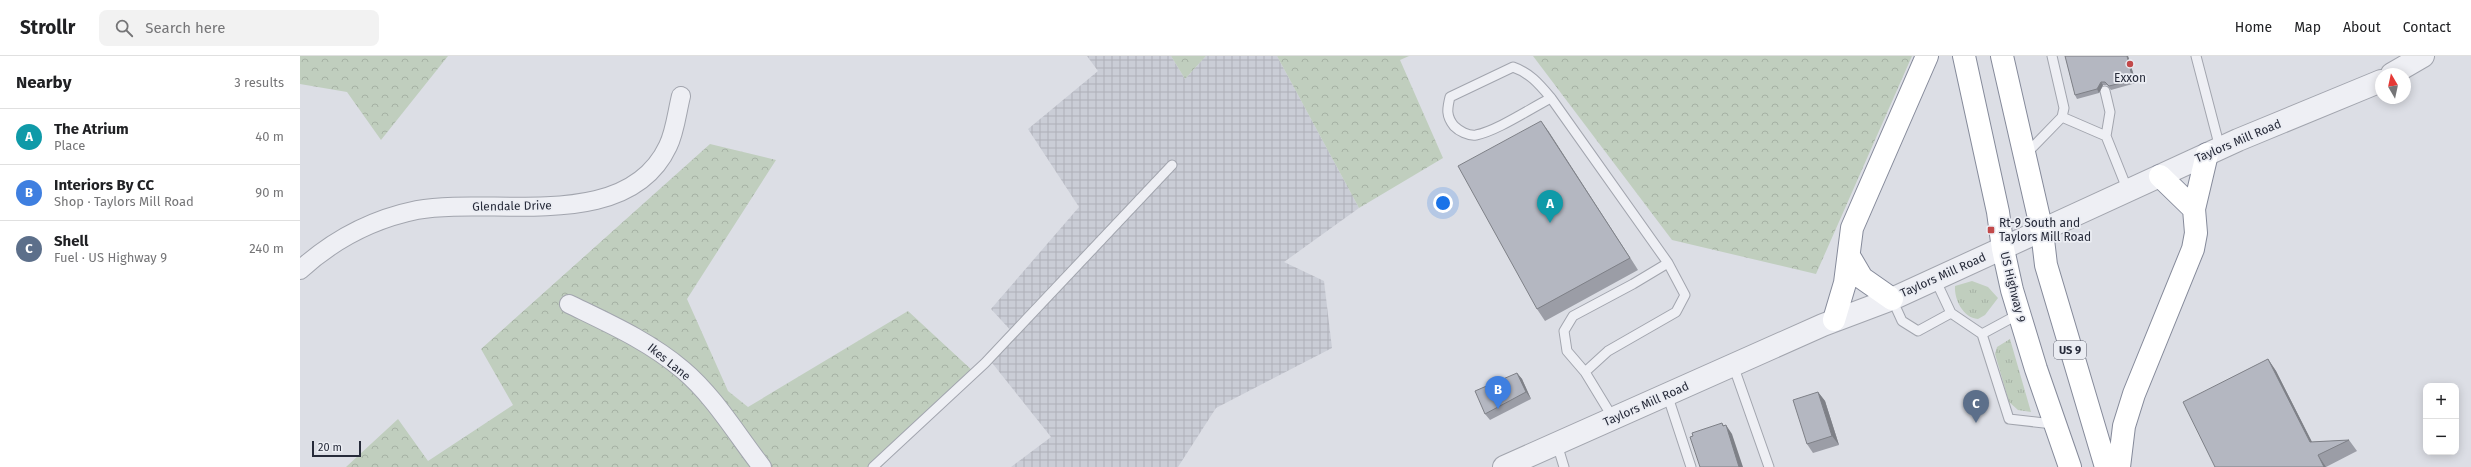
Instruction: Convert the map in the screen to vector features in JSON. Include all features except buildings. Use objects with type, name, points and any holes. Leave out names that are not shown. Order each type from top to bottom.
[{"type":"highway","points":[[1834,320],[1845,283],[1852,228],[1927,56]]},
{"type":"highway","name":"US Highway 9","points":[[1964,56],[1998,212],[2003,249],[2019,314],[2070,467]]},
{"type":"highway","name":"US 9","points":[[2002,56],[2042,231],[2046,265],[2106,467]]},
{"type":"highway","points":[[2119,467],[2124,426],[2134,394],[2193,249],[2196,233],[2194,210],[2214,151]]},
{"type":"highway","points":[[2160,176],[2194,210]]},
{"type":"highway","points":[[1849,256],[1862,278],[1892,299]]},
{"type":"street","points":[[2402,68],[2423,56]]},
{"type":"street","name":"Taylors Mill Road","points":[[1504,467],[1834,320],[1892,299],[2214,151],[2375,84]]},
{"type":"street","name":"Glendale Drive","points":[[300,270],[338,240],[364,227],[417,210],[449,206],[574,205],[611,196],[639,180],[658,163],[668,146],[680,96]]},
{"type":"street","name":"Ikes Lane","points":[[569,304],[633,335],[684,371],[713,403],[762,467]]},
{"type":"lane","points":[[2025,155],[2062,117],[2064,108],[2052,56]]},
{"type":"lane","points":[[2196,56],[2214,151]]},
{"type":"lane","points":[[1551,98],[1487,132],[1475,135],[1458,129],[1449,120],[1447,110],[1450,97],[1513,66],[1525,71],[1536,79],[1551,98],[1668,263],[1685,295],[1676,312],[1608,351],[1585,372]]},
{"type":"lane","points":[[2106,91],[2110,112],[2106,136],[2128,191]]},
{"type":"lane","points":[[2062,117],[2106,136]]},
{"type":"lane","points":[[873,467],[985,363],[1172,165]]},
{"type":"lane","points":[[1613,418],[1585,372],[1567,351],[1564,331],[1573,316],[1633,284],[1668,263]]},
{"type":"lane","points":[[1935,279],[1951,313],[1982,334],[2009,419],[2055,424]]},
{"type":"lane","points":[[1892,299],[1902,321],[1918,331],[1951,313]]},
{"type":"lane","points":[[1982,334],[2019,314]]},
{"type":"lane","points":[[1733,365],[1769,467]]},
{"type":"lane","points":[[1667,394],[1691,467]]},
{"type":"lane","points":[[1557,444],[1564,467]]},
{"type":"shaded area","points":[[1087,56],[1171,56],[1185,79],[1206,56],[1277,56],[1359,208],[1284,262],[1324,281],[1332,348],[1216,408],[1178,467],[1011,467],[1051,437],[989,359],[1014,334],[991,309],[1079,207],[1028,129],[1098,71]]},
{"type":"green space","points":[[300,56],[448,56],[381,140],[347,92],[300,84]]},
{"type":"green space","points":[[1171,56],[1206,56],[1185,79]]},
{"type":"green space","points":[[1277,56],[1409,56],[1400,60],[1443,158],[1359,208]]},
{"type":"green space","points":[[1533,56],[1912,56],[1816,274],[1672,240]]},
{"type":"green space","points":[[710,144],[776,160],[687,299],[728,391],[748,407],[908,311],[975,373],[881,467],[346,467],[398,419],[428,461],[513,405],[481,349]]},
{"type":"green space","points":[[1972,281],[1988,287],[1998,298],[1985,315],[1978,319],[1973,318],[1964,312],[1960,307],[1955,291],[1955,286]]},
{"type":"green space","points":[[2010,339],[2031,412],[2018,410],[2009,402],[1995,354],[1997,347]]},
{"type":"place","name":"Exxon","points":[[2130,64]]},
{"type":"place","name":"The Atrium","points":[[1550,223]]},
{"type":"place","name":"Rt-9 South and Taylors Mill Road","points":[[1991,230]]},
{"type":"place","name":"Interiors By CC","points":[[1498,409]]},
{"type":"place","name":"Shell","points":[[1976,423]]}]
